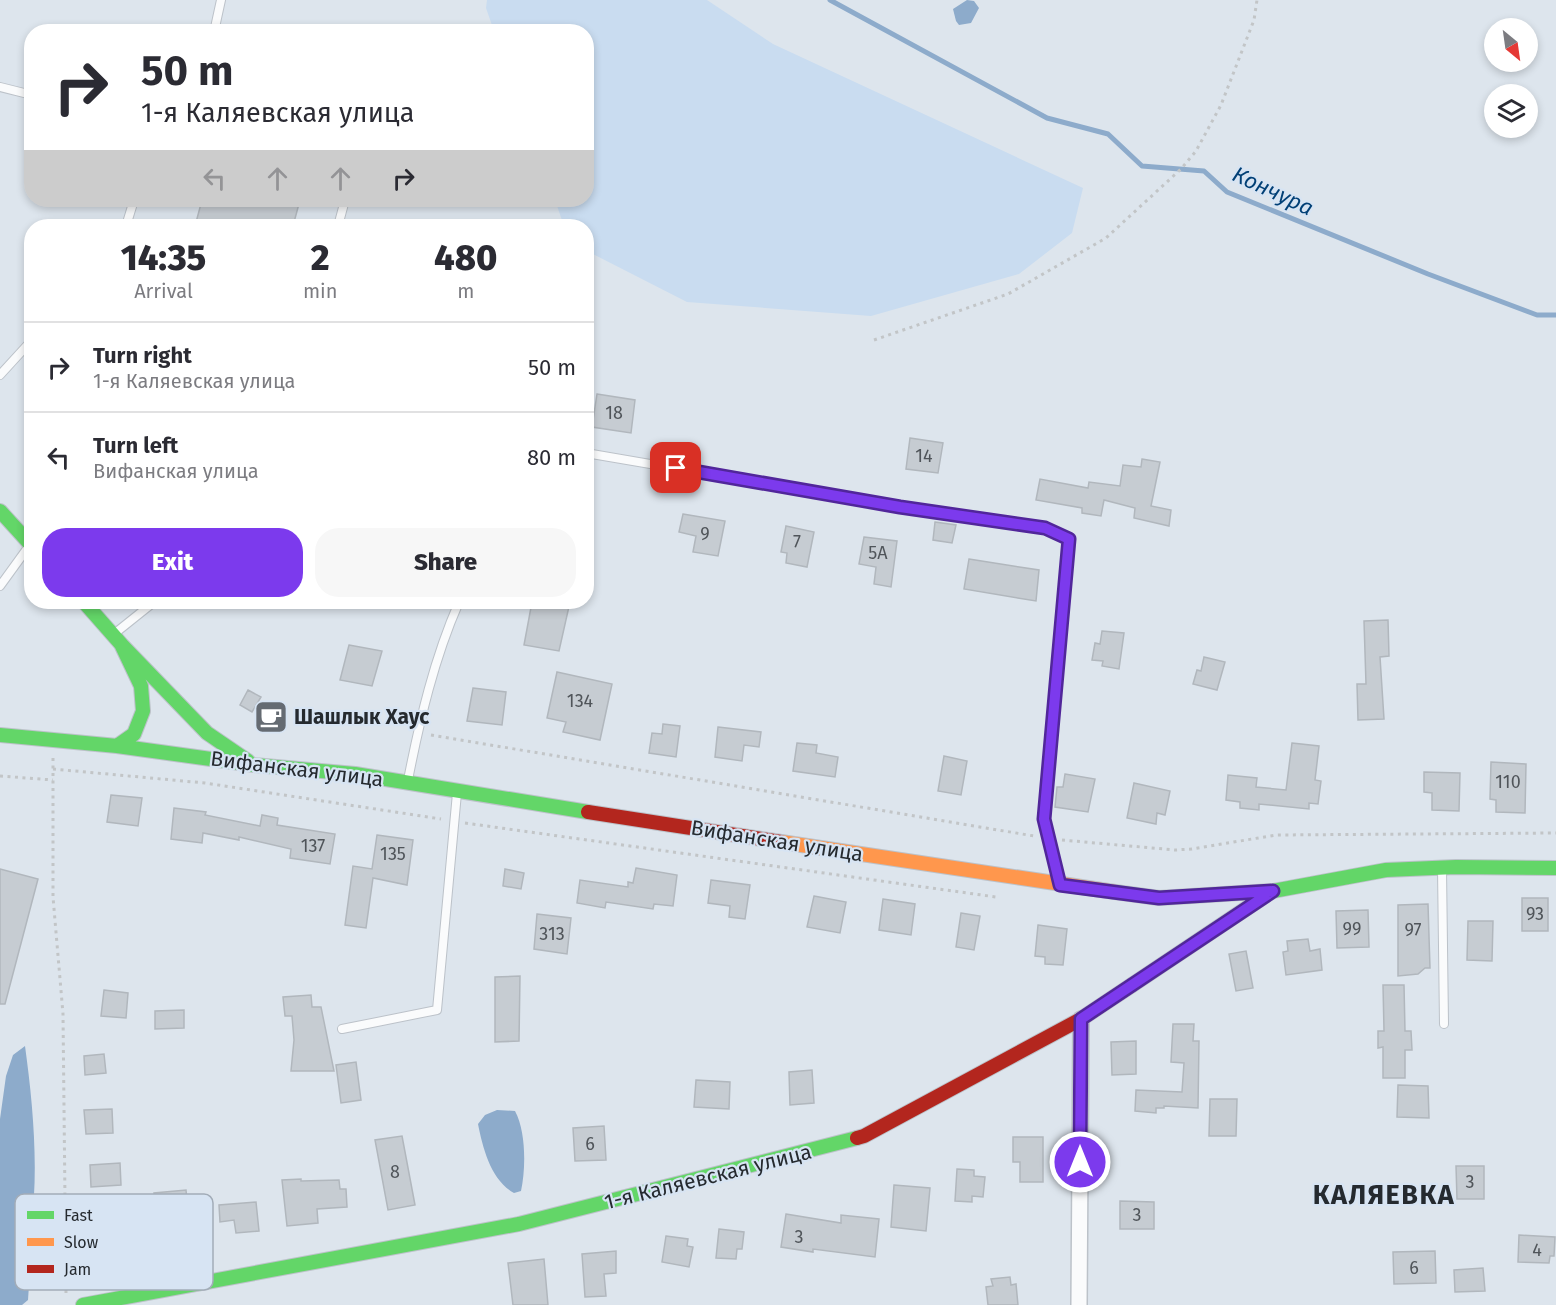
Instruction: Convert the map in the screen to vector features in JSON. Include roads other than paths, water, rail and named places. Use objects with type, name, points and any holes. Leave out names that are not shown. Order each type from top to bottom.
[{"type":"main road","points":[[0,511],[24,538]]},
{"type":"main road","points":[[90,609],[207,733],[254,765]]},
{"type":"main road","points":[[117,639],[141,686],[143,711],[134,734],[117,746]]},
{"type":"main road","name":"Вифанская улица","points":[[0,735],[117,746],[254,765],[355,774],[1060,885],[1159,898],[1273,891],[1386,870],[1442,867],[1556,868]]},
{"type":"main road","name":"1-я Каляевская улица","points":[[213,1281],[519,1224],[864,1136],[1081,1019],[1273,891]]},
{"type":"main road","name":"1-я Каляевская улица","points":[[83,1305],[164,1290]]},
{"type":"street","points":[[1079,1305],[1081,1019]]},
{"type":"lane","points":[[216,24],[221,0]]},
{"type":"lane","points":[[0,87],[24,92]]},
{"type":"lane","points":[[0,375],[24,349]]},
{"type":"lane","points":[[594,454],[900,507],[1045,528],[1069,539],[1044,819],[1060,885]]},
{"type":"lane","points":[[0,585],[24,555]]},
{"type":"lane","points":[[117,639],[147,609]]},
{"type":"lane","points":[[408,782],[422,711],[456,609]]},
{"type":"lane","points":[[342,1029],[437,1010],[458,792]]},
{"type":"lane","points":[[1442,867],[1444,1024]]},
{"type":"waterway","name":"Кончура","points":[[830,0],[1047,118],[1108,134],[1142,166],[1204,171],[1227,192],[1428,274],[1537,315],[1556,315]]},
{"type":"place","name":"Шашлык Хаус","points":[[271,717]]},
{"type":"district","name":"КАЛЯЕВКА","points":[[1384,1195]]}]
